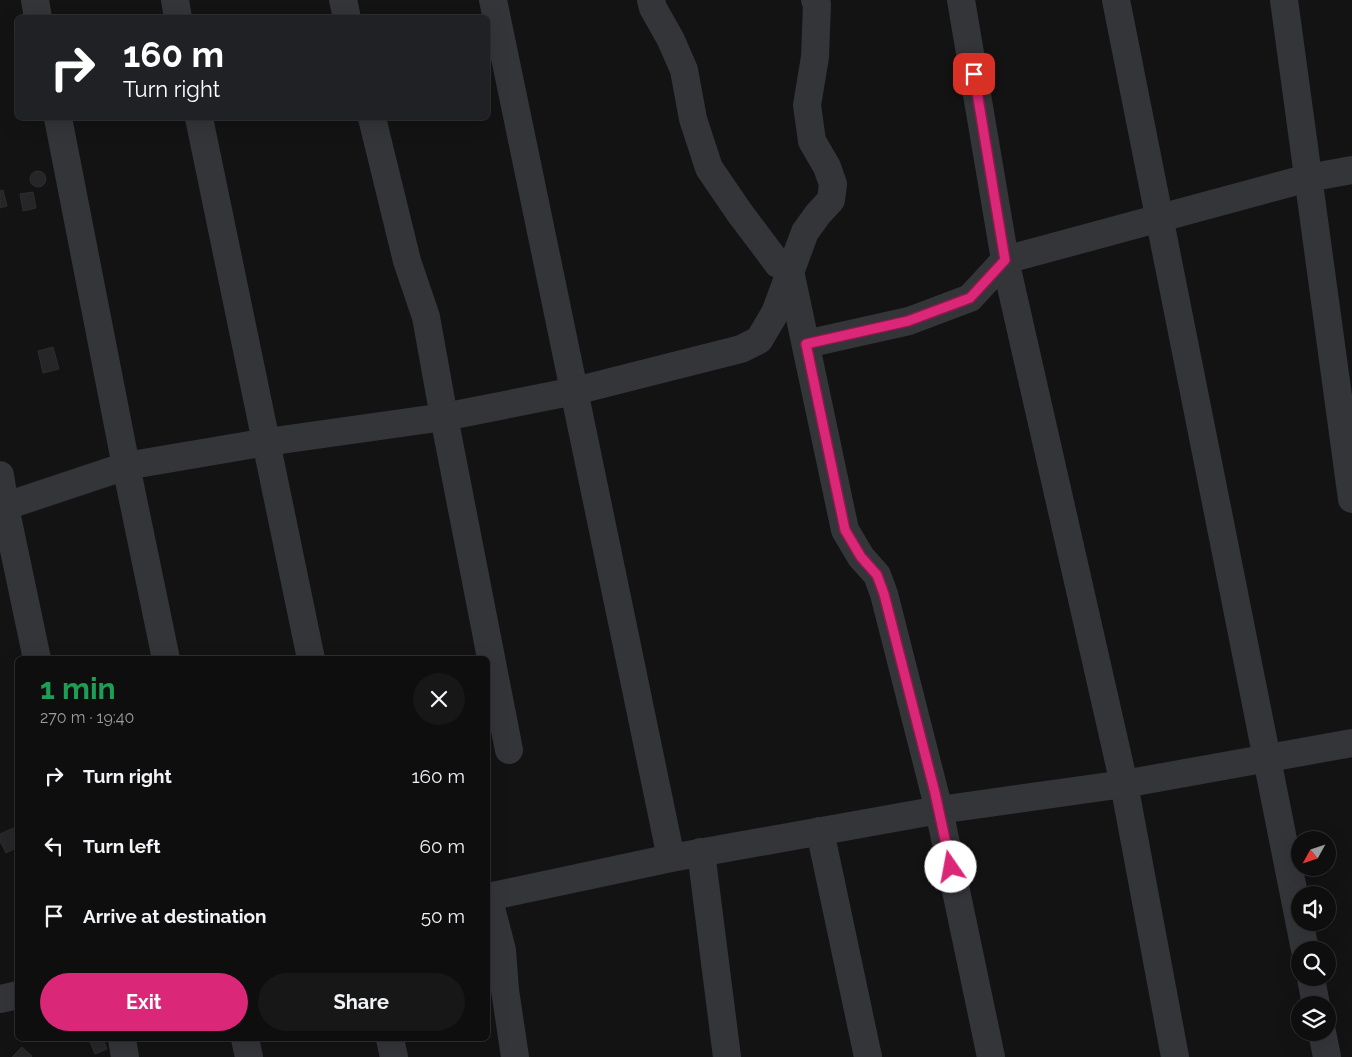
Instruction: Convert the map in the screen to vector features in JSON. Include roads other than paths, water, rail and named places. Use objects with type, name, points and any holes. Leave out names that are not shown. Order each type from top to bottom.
[{"type":"street","points":[[35,0],[38,15]]},
{"type":"street","points":[[175,0],[178,15]]},
{"type":"street","points":[[343,0],[346,15]]},
{"type":"street","points":[[493,0],[671,858]]},
{"type":"street","points":[[651,0],[653,8],[671,40],[684,70],[693,119],[709,168],[778,264],[790,271],[845,530],[861,557],[877,575],[884,594],[939,810],[991,1057]]},
{"type":"street","points":[[3,508],[126,466],[267,442],[444,417],[575,391],[741,349],[758,340],[775,313],[805,232],[831,200],[833,184],[827,167],[812,141],[807,105],[815,57],[817,4],[815,0]]},
{"type":"street","points":[[961,0],[1005,260],[1124,784],[1175,1057]]},
{"type":"street","points":[[1116,0],[1303,941]]},
{"type":"street","points":[[1284,0],[1352,499]]},
{"type":"street","points":[[58,120],[165,656]]},
{"type":"street","points":[[199,120],[310,656]]},
{"type":"street","points":[[372,120],[407,261],[426,317],[509,750]]},
{"type":"street","points":[[806,344],[908,321],[970,298],[1005,260],[1308,178],[1352,170]]},
{"type":"street","points":[[0,476],[3,508],[36,656]]},
{"type":"street","points":[[490,897],[701,852],[939,810],[1124,784],[1352,743]]},
{"type":"street","points":[[820,831],[868,1057]]},
{"type":"street","points":[[701,852],[727,1057]]},
{"type":"street","points":[[490,906],[502,950],[505,990],[515,1057]]},
{"type":"street","points":[[0,999],[15,996]]},
{"type":"street","points":[[122,1041],[125,1057]]},
{"type":"street","points":[[245,1041],[249,1057]]},
{"type":"street","points":[[390,1041],[394,1057]]},
{"type":"street","points":[[1324,1041],[1327,1057]]}]
